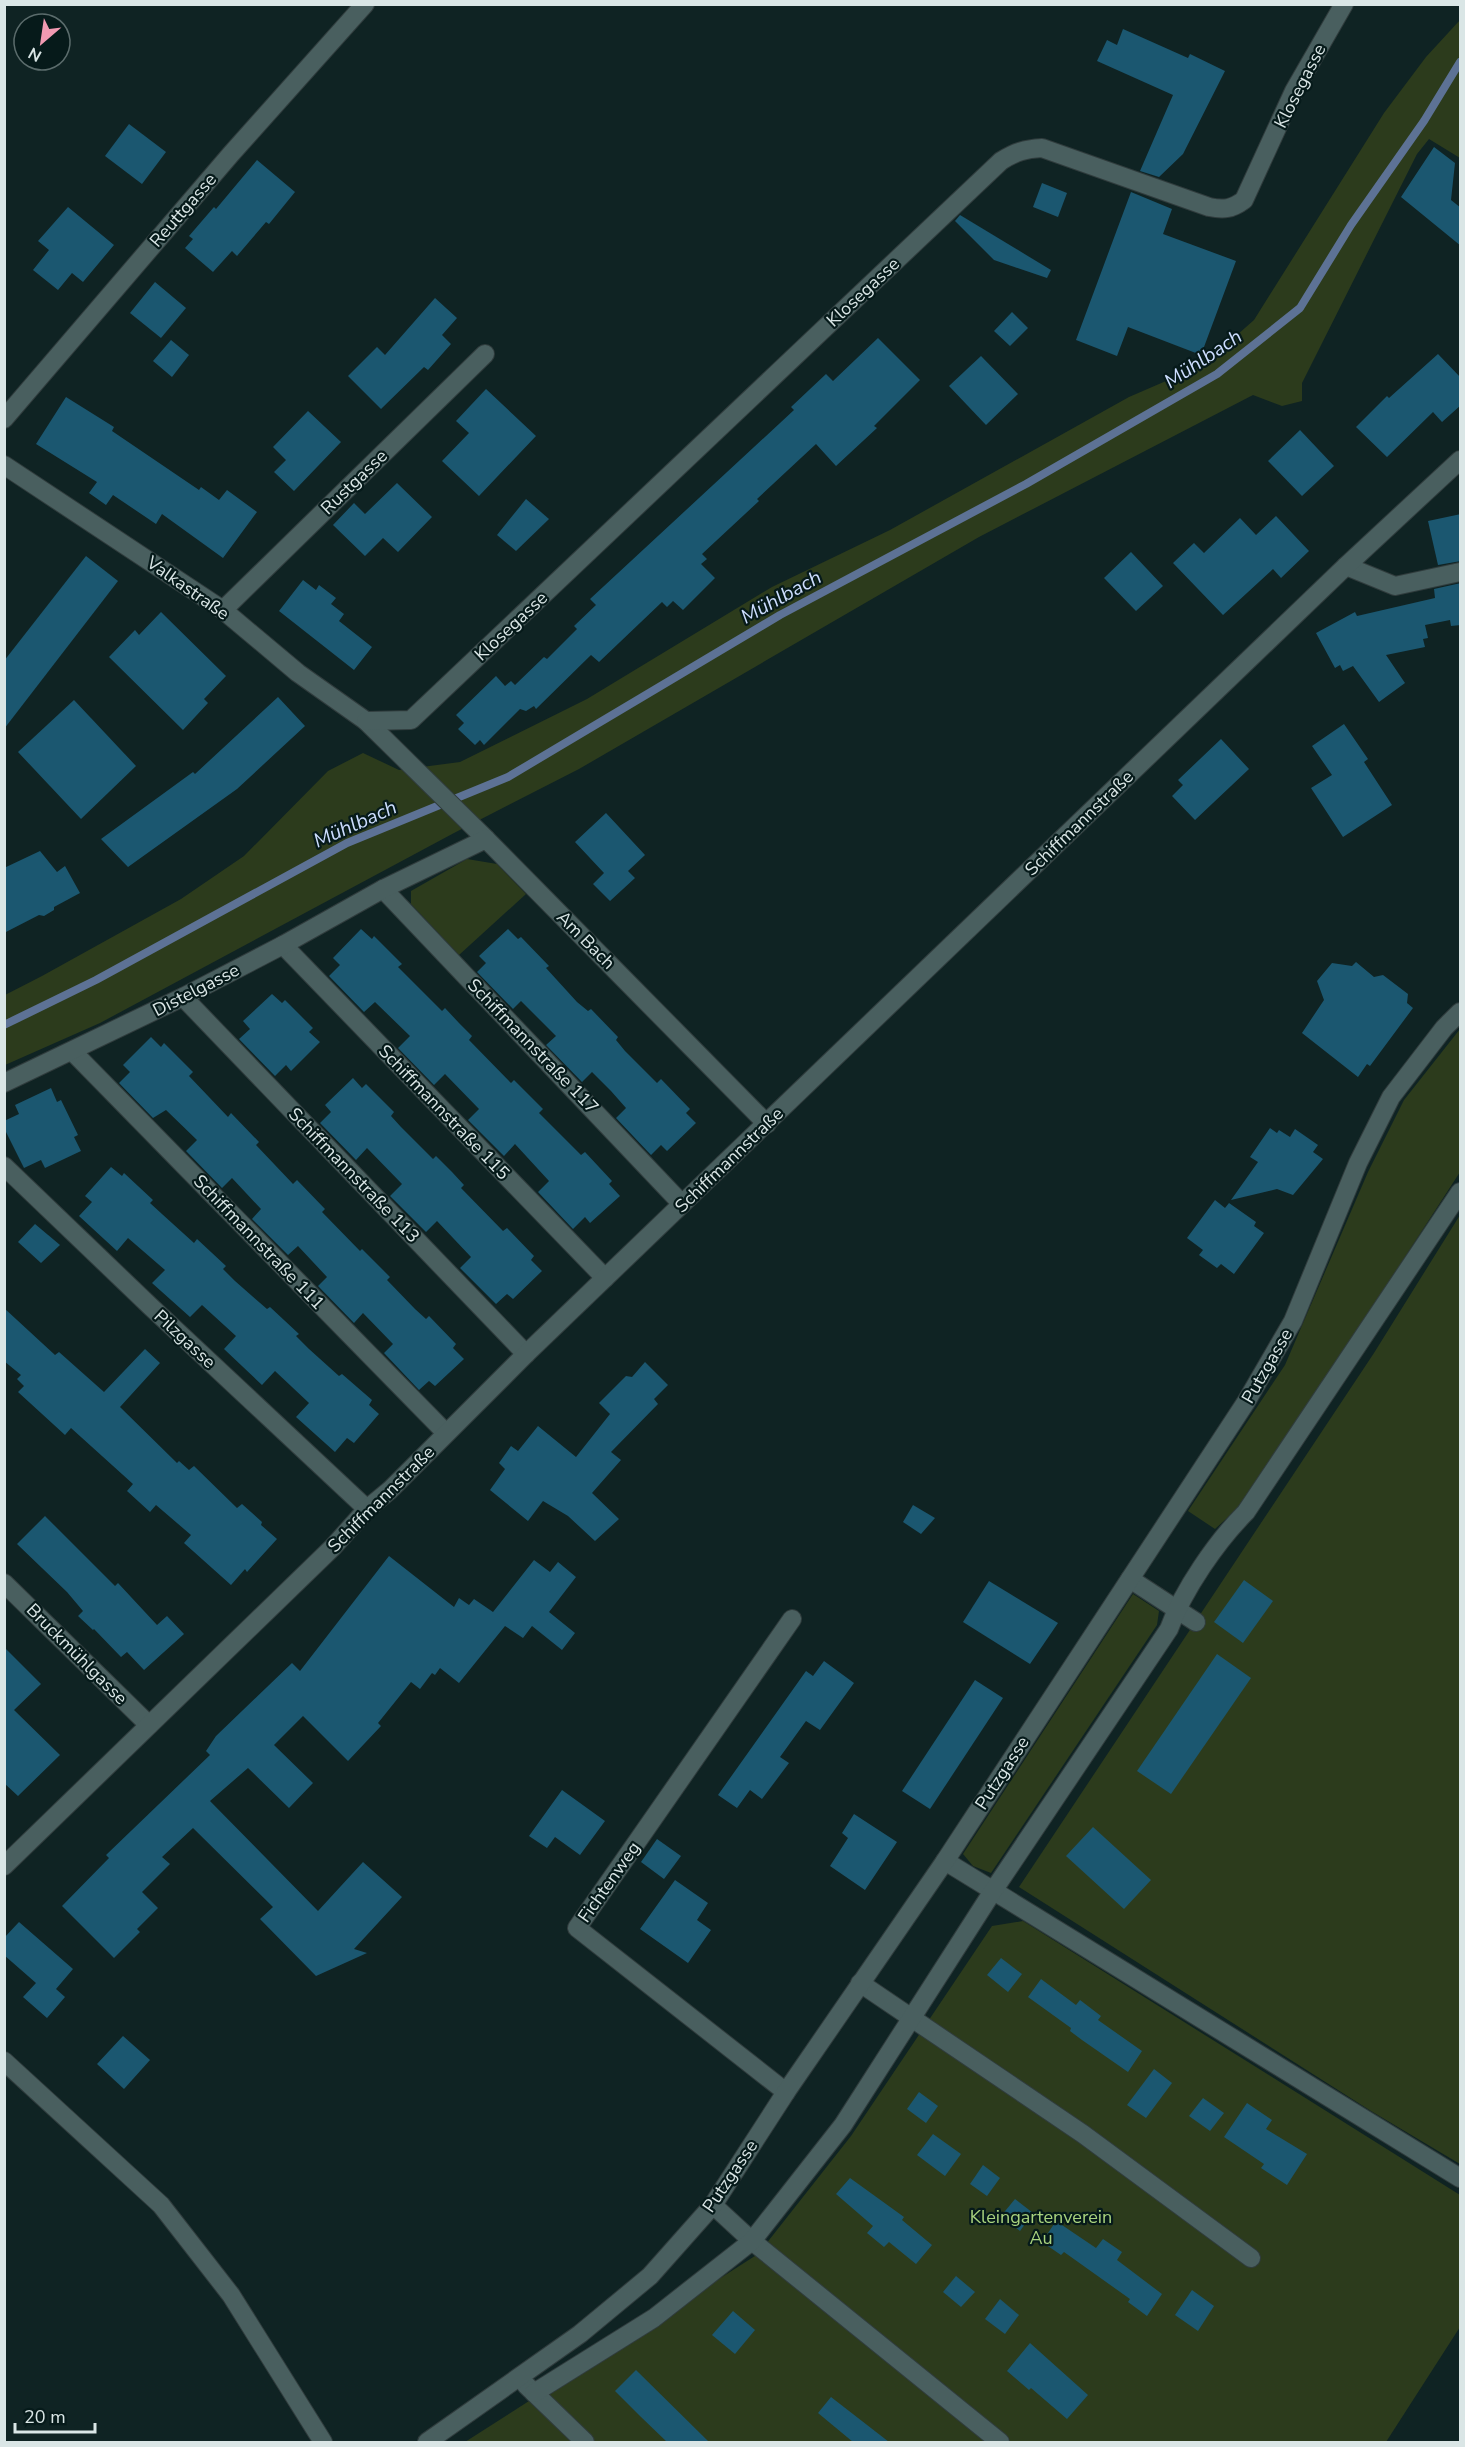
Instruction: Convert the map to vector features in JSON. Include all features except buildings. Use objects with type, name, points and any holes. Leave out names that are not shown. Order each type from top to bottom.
[{"type":"street","name":"Reuttgasse","points":[[4,419],[231,154],[365,4]]},
{"type":"street","name":"Klosegasse","points":[[366,721],[411,720],[1011,154],[1042,148],[1209,207],[1225,209],[1235,207],[1244,200],[1294,91],[1344,4]]},
{"type":"street","name":"Rustgasse","points":[[223,610],[485,354]]},
{"type":"street","name":"Schiffmannstraße","points":[[4,1866],[333,1547],[367,1509],[390,1490],[526,1353],[1346,566],[1461,460]]},
{"type":"street","name":"Valkastraße","points":[[4,465],[223,610],[298,673],[366,721],[435,788]]},
{"type":"street","points":[[1346,566],[1395,586],[1461,572]]},
{"type":"street","name":"Am Bach","points":[[435,788],[767,1124]]},
{"type":"street","points":[[383,889],[486,839]]},
{"type":"street","name":"Distelgasse","points":[[4,1083],[183,997],[383,889]]},
{"type":"street","name":"Schiffmannstraße 117","points":[[383,889],[682,1204]]},
{"type":"street","name":"Schiffmannstraße 115","points":[[283,945],[604,1278]]},
{"type":"street","name":"Schiffmannstraße 113","points":[[183,997],[526,1353]]},
{"type":"street","name":"Putzgasse","points":[[427,2442],[580,2334],[650,2276],[714,2205],[786,2092],[945,1861],[1246,1402],[1293,1321],[1358,1163],[1391,1096],[1444,1028],[1461,1012]]},
{"type":"street","name":"Schiffmannstraße 111","points":[[72,1051],[446,1433]]},
{"type":"street","name":"Pilzgasse","points":[[4,1166],[367,1509]]},
{"type":"street","points":[[534,2393],[654,2318],[752,2241],[843,2125],[993,1892],[1169,1629],[1176,1610],[1227,1531],[1246,1512],[1461,1192]]},
{"type":"street","points":[[1130,1579],[1196,1622]]},
{"type":"street","name":"Bruckmühlgasse","points":[[4,1583],[149,1725]]},
{"type":"street","name":"Fichtenweg","points":[[786,2092],[577,1928],[792,1618]]},
{"type":"street","points":[[945,1861],[1461,2178]]},
{"type":"street","points":[[860,1983],[1083,2134],[1251,2258]]},
{"type":"street","points":[[4,2061],[161,2205],[231,2295],[323,2442]]},
{"type":"street","points":[[714,2205],[752,2241],[1000,2442]]},
{"type":"street","points":[[519,2377],[585,2442]]},
{"type":"green space","points":[[1460,20],[1460,158],[1429,139],[1417,154],[1302,383],[1302,401],[1282,406],[1253,395],[979,537],[579,769],[454,833],[100,1023],[5,1065],[5,995],[181,899],[244,856],[328,771],[363,753],[399,770],[460,762],[587,699],[772,587],[890,530],[1129,397],[1203,365],[1254,320],[1384,113],[1426,57]]},
{"type":"green space","points":[[467,859],[497,864],[526,894],[459,955],[411,904],[411,891]]},
{"type":"green space","points":[[1460,1029],[1460,1172],[1249,1498],[1215,1529],[1188,1511],[1285,1365],[1368,1172],[1404,1100]]},
{"type":"green space","points":[[1460,1215],[1460,2164],[1371,2111],[1019,1887],[1374,1353]]},
{"type":"green space","points":[[1133,1594],[1159,1611],[1157,1625],[991,1873],[973,1866],[963,1854]]},
{"type":"green space","name":"Kleingartenverein Au","points":[[1023,1921],[1460,2195],[1460,2327],[1386,2442],[465,2442],[758,2254],[851,2136],[992,1926]]},
{"type":"waterway","name":"Mühlbach","points":[[4,1025],[96,980],[347,843],[508,777],[780,615],[1026,484],[1217,374],[1300,308],[1351,225],[1424,121],[1460,62]]}]
